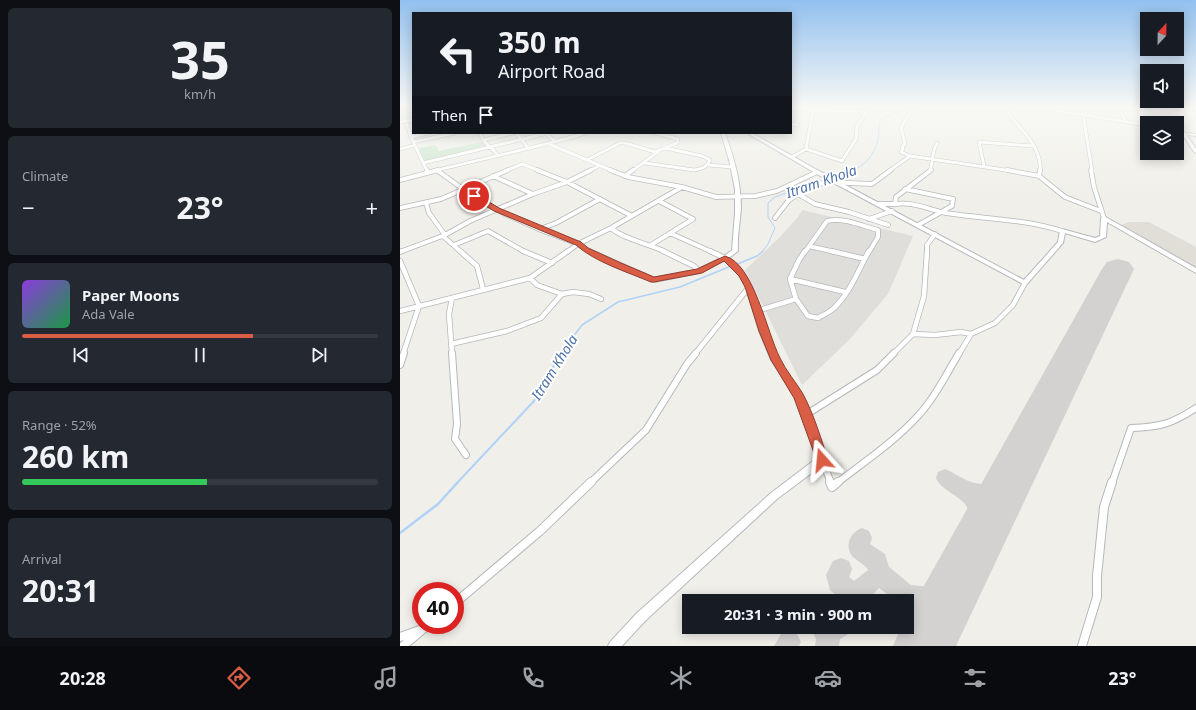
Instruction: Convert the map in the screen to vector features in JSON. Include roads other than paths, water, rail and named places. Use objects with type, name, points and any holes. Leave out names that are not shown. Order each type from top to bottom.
[{"type":"street","points":[[411,137],[428,173]]},
{"type":"street","points":[[400,149],[440,137]]},
{"type":"street","points":[[482,137],[489,148],[498,154]]},
{"type":"street","points":[[483,140],[496,137]]},
{"type":"street","points":[[423,164],[529,137]]},
{"type":"street","points":[[551,137],[556,142]]},
{"type":"street","points":[[400,180],[498,154],[529,149],[572,137]]},
{"type":"street","points":[[587,160],[620,144],[626,143],[652,152],[660,150],[677,143],[678,139],[672,137]]},
{"type":"street","points":[[438,171],[463,190],[497,209],[540,229],[578,244],[618,265],[654,280],[699,272],[735,251],[734,237],[739,209],[738,196],[724,137]]},
{"type":"street","points":[[756,137],[827,178],[879,204],[1025,283]]},
{"type":"street","points":[[806,149],[807,137]]},
{"type":"street","points":[[792,157],[806,149],[842,161],[856,137]]},
{"type":"street","points":[[903,137],[905,144],[902,146],[903,149],[901,152],[910,156],[984,166],[1039,176],[1066,197],[1101,211]]},
{"type":"street","points":[[1029,137],[1041,164],[1039,176]]},
{"type":"street","points":[[879,204],[895,204],[902,202],[941,212],[1047,226],[1095,240],[1104,238],[1104,218],[1094,187],[1086,137]]},
{"type":"street","points":[[1186,137],[1196,152]]},
{"type":"street","points":[[522,139],[529,149]]},
{"type":"street","points":[[984,166],[979,142],[1033,146]]},
{"type":"street","points":[[895,204],[896,197],[930,172],[934,159],[934,148],[937,143]]},
{"type":"street","points":[[549,144],[625,176],[716,197],[756,196],[777,191],[817,172]]},
{"type":"street","points":[[664,148],[709,158],[710,160],[708,165]]},
{"type":"street","points":[[625,176],[645,163],[660,150]]},
{"type":"street","points":[[775,218],[789,200],[807,188],[834,181],[853,184],[872,184],[910,156]]},
{"type":"street","points":[[645,163],[694,170],[702,169],[708,165],[732,167]]},
{"type":"street","points":[[400,208],[426,203],[463,190],[522,164],[567,182],[632,216]]},
{"type":"street","points":[[400,252],[445,235],[470,221],[533,194],[567,182],[599,166]]},
{"type":"street","points":[[492,176],[533,194]]},
{"type":"street","points":[[400,311],[530,278],[578,244],[611,228],[682,188]]},
{"type":"street","points":[[905,189],[953,199],[952,206],[918,225]]},
{"type":"street","points":[[798,194],[810,203],[888,225]]},
{"type":"street","points":[[540,229],[556,223],[600,199]]},
{"type":"street","points":[[651,245],[693,219],[659,201]]},
{"type":"street","points":[[426,203],[429,213],[445,235],[444,237],[477,266],[483,289]]},
{"type":"street","points":[[868,219],[892,211]]},
{"type":"street","points":[[1104,218],[1196,271]]},
{"type":"street","points":[[830,220],[841,220],[878,230],[878,237],[864,259],[853,284],[845,292],[834,308],[818,318],[808,316],[796,299],[790,279],[799,260],[809,246],[826,221],[830,220]]},
{"type":"street","points":[[611,228],[616,232],[651,245],[694,266],[699,272]]},
{"type":"street","points":[[454,245],[488,231],[530,255],[552,263]]},
{"type":"street","points":[[670,233],[725,258],[740,271],[749,287],[756,311],[776,360],[799,396],[807,414],[832,488],[887,444],[917,417],[935,393],[971,334],[995,323],[1013,305],[1025,283],[1061,242],[1062,231]]},
{"type":"street","points":[[807,414],[877,370],[913,334],[924,296],[927,246],[935,234]]},
{"type":"street","points":[[809,246],[864,259]]},
{"type":"street","points":[[400,261],[419,306],[400,365]]},
{"type":"street","points":[[530,278],[537,285],[562,294],[573,292],[589,294],[601,299]]},
{"type":"street","points":[[790,279],[845,292]]},
{"type":"street","points":[[464,595],[540,531],[646,430],[687,364],[749,287]]},
{"type":"street","points":[[451,344],[507,331],[541,318],[562,294]]},
{"type":"street","points":[[452,298],[449,314],[457,424],[455,439],[466,455]]},
{"type":"street","points":[[756,311],[796,299]]},
{"type":"street","points":[[913,334],[935,335],[961,332],[971,334]]},
{"type":"street","points":[[1082,646],[1097,597],[1097,576],[1104,507],[1131,428],[1153,427],[1175,421],[1196,408]]},
{"type":"street","points":[[614,646],[641,617],[774,496],[822,460]]},
{"type":"street","points":[[400,637],[412,632]]},
{"type":"street","points":[[403,646],[418,634]]},
{"type":"waterway","name":"Itram Khola","points":[[831,178],[855,170],[867,161],[872,155],[879,137]]},
{"type":"waterway","name":"Itram Khola","points":[[762,252],[768,244],[775,228],[768,217],[768,203],[775,197],[827,179]]},
{"type":"waterway","name":"Itram Khola","points":[[735,265],[757,256],[762,252]]},
{"type":"waterway","name":"Itram Khola","points":[[560,354],[582,325],[618,302],[680,287],[731,266]]},
{"type":"waterway","name":"Itram Khola","points":[[457,483],[534,401],[561,353]]},
{"type":"waterway","name":"Itram Khola","points":[[400,533],[438,504],[458,482]]}]
